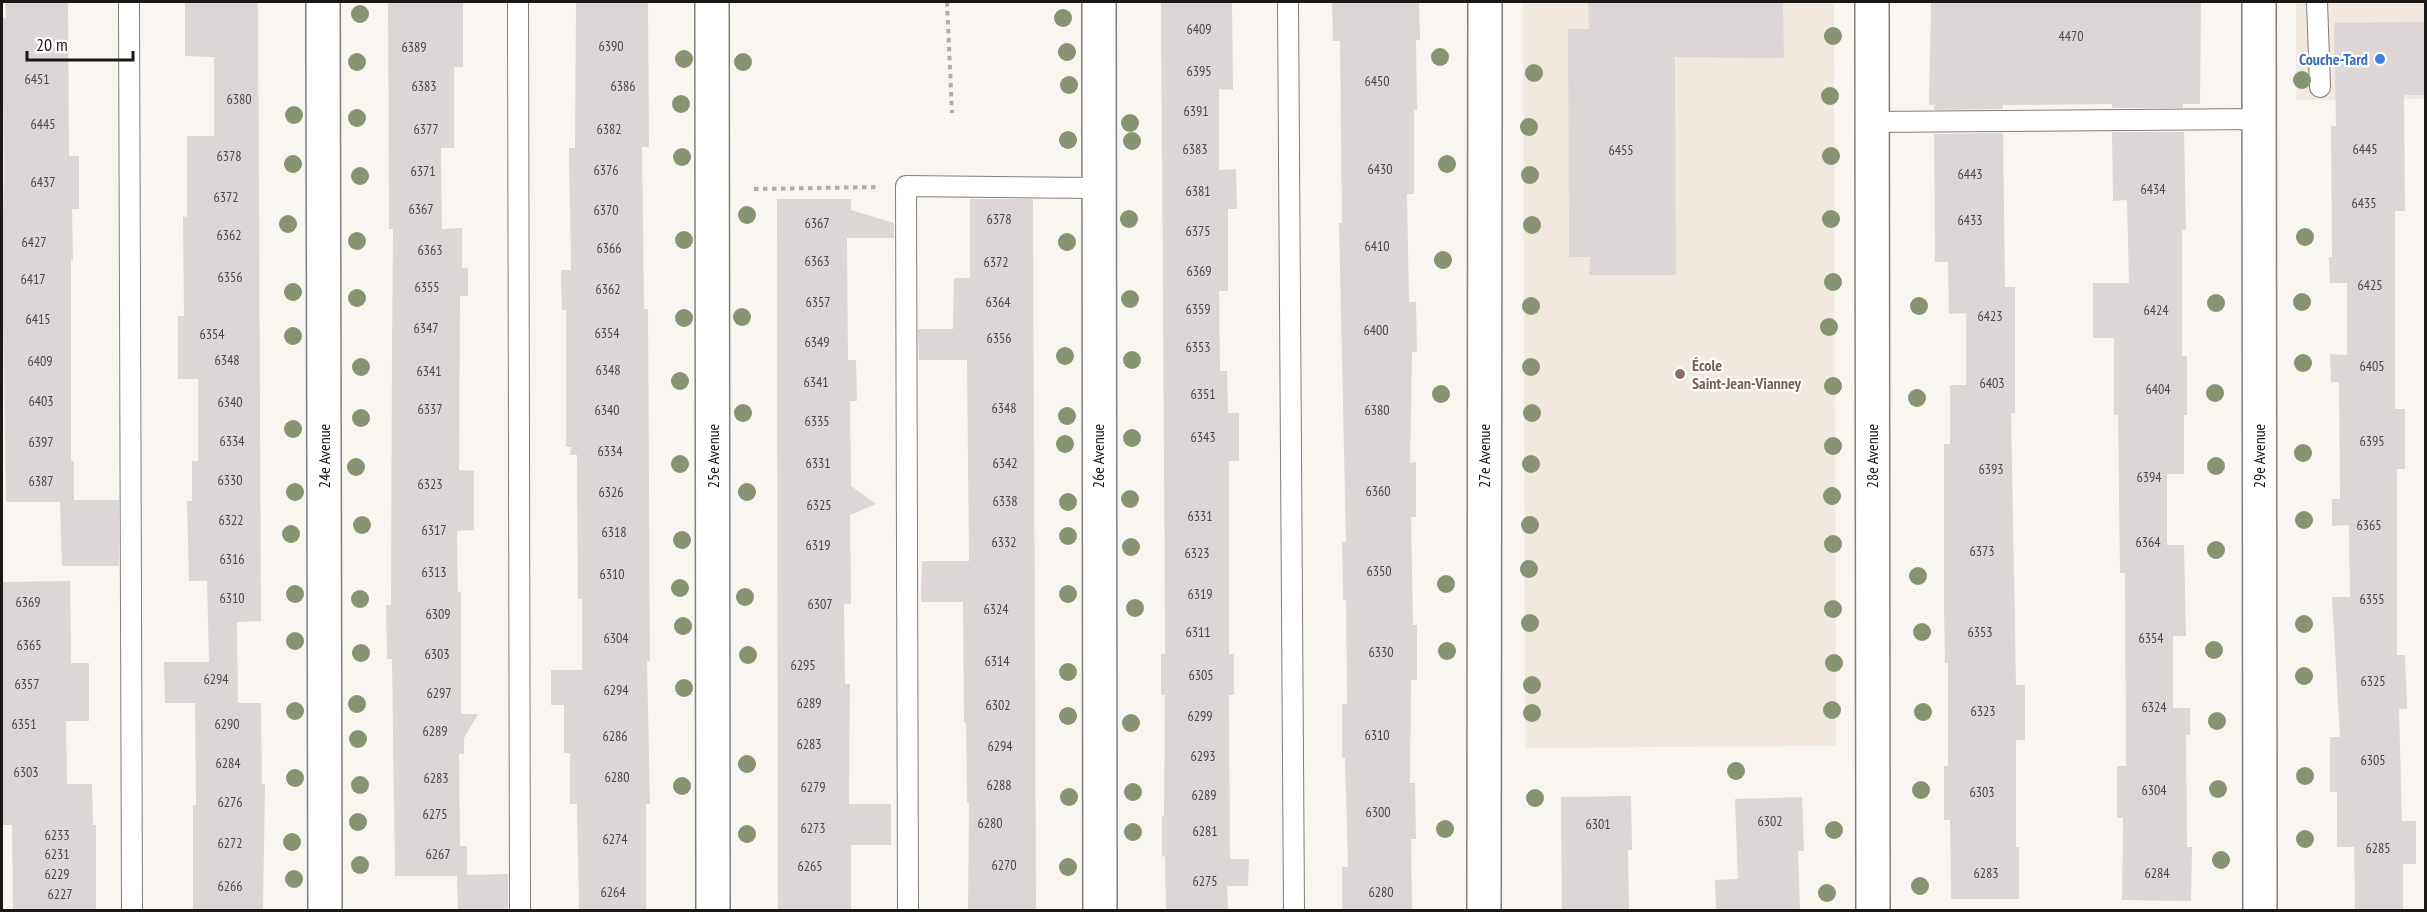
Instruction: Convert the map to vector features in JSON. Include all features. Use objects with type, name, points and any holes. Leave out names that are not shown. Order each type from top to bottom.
[{"type":"street","name":"24e Avenue","points":[[323,2],[325,910]]},
{"type":"street","name":"25e Avenue","points":[[712,2],[713,910]]},
{"type":"street","name":"26e Avenue","points":[[1099,2],[1100,910]]},
{"type":"street","name":"27e Avenue","points":[[1484,910],[1485,2]]},
{"type":"street","name":"28e Avenue","points":[[1872,2],[1873,910]]},
{"type":"street","name":"29e Avenue","points":[[2259,2],[2260,910]]},
{"type":"lane","points":[[129,2],[132,910]]},
{"type":"lane","points":[[518,2],[520,910]]},
{"type":"lane","points":[[1288,2],[1294,910]]},
{"type":"lane","points":[[2317,2],[2320,87]]},
{"type":"lane","points":[[1872,122],[2259,119]]},
{"type":"lane","points":[[908,910],[906,186],[1098,188]]},
{"type":"path","points":[[947,2],[952,113]]},
{"type":"path","points":[[754,189],[906,186]]},
{"type":"shaded area","name":"École Saint-Jean-Vianney","points":[[1523,2],[1834,2],[1836,746],[1525,748]]},
{"type":"shaded area","points":[[2296,2],[2425,2],[2425,99],[2296,100]]},
{"type":"building","points":[[5,2],[68,2],[69,156],[79,156],[79,209],[72,209],[73,260],[71,260],[71,461],[74,461],[74,500],[119,500],[119,566],[62,566],[60,502],[6,502],[2,260],[4,174],[2,18],[6,18]]},
{"type":"building","points":[[185,2],[258,2],[261,621],[237,622],[238,703],[261,703],[262,784],[265,784],[263,910],[193,910],[193,805],[196,805],[195,703],[165,703],[164,662],[209,662],[207,581],[189,581],[187,501],[192,501],[192,461],[198,461],[198,379],[178,379],[178,316],[184,316],[183,216],[187,217],[187,136],[214,136],[214,57],[185,56]]},
{"type":"building","points":[[388,2],[463,2],[463,67],[454,67],[454,148],[441,148],[442,229],[462,228],[462,268],[468,268],[468,296],[460,296],[459,470],[474,471],[474,530],[457,531],[458,592],[461,592],[461,714],[478,714],[464,738],[464,754],[459,754],[460,846],[467,846],[467,875],[508,874],[508,910],[458,910],[457,876],[395,876],[392,659],[387,659],[386,605],[391,605],[393,229],[389,229]]},
{"type":"building","points":[[576,2],[648,2],[649,147],[642,147],[644,309],[648,309],[650,661],[647,661],[650,804],[646,804],[646,910],[579,910],[577,804],[570,804],[570,753],[564,753],[564,705],[551,705],[551,670],[582,670],[582,599],[578,599],[577,455],[570,455],[571,447],[566,447],[566,310],[562,310],[561,270],[571,270],[569,148],[575,148]]},
{"type":"building","points":[[1161,2],[1232,2],[1233,90],[1219,89],[1219,170],[1236,169],[1237,209],[1228,209],[1228,291],[1219,291],[1220,371],[1227,371],[1228,413],[1239,413],[1239,461],[1229,461],[1229,654],[1234,654],[1234,695],[1229,695],[1230,859],[1249,859],[1248,886],[1227,886],[1228,910],[1166,910],[1165,856],[1162,857],[1165,695],[1161,695],[1161,654],[1165,654],[1165,614]]},
{"type":"building","points":[[1332,2],[1419,2],[1420,40],[1416,40],[1417,110],[1414,110],[1414,194],[1407,194],[1409,302],[1416,302],[1417,352],[1412,352],[1410,463],[1416,462],[1416,517],[1411,517],[1413,625],[1417,625],[1417,680],[1411,680],[1410,783],[1415,783],[1416,839],[1411,839],[1412,910],[1342,910],[1342,867],[1348,867],[1345,758],[1342,758],[1342,704],[1347,704],[1346,600],[1343,600],[1342,542],[1346,542],[1339,223],[1342,223],[1340,41],[1333,41]]},
{"type":"building","points":[[1588,2],[1783,2],[1784,58],[1675,57],[1676,275],[1589,275],[1590,257],[1569,257],[1568,29],[1589,29]]},
{"type":"building","points":[[1931,2],[2201,2],[2200,104],[2183,104],[2183,108],[2112,108],[2112,104],[2003,105],[2003,109],[1934,110],[1934,105],[1929,105]]},
{"type":"building","points":[[2426,22],[2426,95],[2404,95],[2405,211],[2395,211],[2395,409],[2405,409],[2405,469],[2397,469],[2397,655],[2405,655],[2407,709],[2399,709],[2402,821],[2416,821],[2416,864],[2403,864],[2403,910],[2355,910],[2354,847],[2337,847],[2337,792],[2330,792],[2330,737],[2340,737],[2332,597],[2350,597],[2349,525],[2332,526],[2332,499],[2340,499],[2339,382],[2331,382],[2330,354],[2347,355],[2347,283],[2330,283],[2329,257],[2332,257],[2331,126],[2336,126],[2334,23]]},
{"type":"building","points":[[2112,132],[2184,132],[2186,230],[2182,230],[2182,356],[2187,356],[2187,415],[2184,415],[2184,474],[2167,474],[2167,545],[2184,545],[2186,636],[2173,636],[2173,708],[2190,708],[2190,735],[2186,735],[2187,847],[2192,847],[2191,901],[2122,900],[2123,818],[2117,818],[2117,766],[2126,766],[2125,573],[2120,573],[2118,415],[2114,415],[2114,338],[2093,338],[2093,283],[2129,283],[2127,200],[2113,201]]},
{"type":"building","points":[[2003,133],[2005,287],[2015,287],[2015,413],[2011,413],[2016,685],[2025,685],[2025,740],[2016,740],[2016,847],[2019,847],[2019,899],[1951,899],[1950,820],[1944,820],[1944,766],[1948,766],[1948,663],[1945,663],[1944,444],[1950,444],[1950,385],[1966,385],[1966,313],[1949,314],[1948,262],[1935,262],[1934,134]]},
{"type":"building","points":[[777,199],[851,199],[851,210],[894,223],[894,238],[847,238],[848,360],[856,360],[857,401],[850,401],[851,486],[876,504],[850,515],[851,604],[844,604],[845,684],[850,684],[849,804],[891,804],[891,845],[851,845],[851,910],[778,910]]},
{"type":"building","points":[[970,199],[1033,199],[1036,910],[968,910],[969,803],[967,803],[966,723],[964,723],[963,602],[921,602],[922,561],[969,561],[967,360],[919,360],[918,329],[953,329],[954,278],[970,278]]},
{"type":"building","points":[[70,581],[71,663],[89,663],[89,721],[66,721],[67,784],[92,784],[93,825],[96,825],[96,910],[13,910],[12,825],[2,825],[2,582]]},
{"type":"building","points":[[1631,796],[1632,850],[1628,850],[1629,910],[1562,910],[1561,797]]},
{"type":"building","points":[[1802,797],[1804,851],[1798,851],[1800,910],[1716,910],[1715,880],[1738,879],[1735,799]]},
{"type":"place","name":"Couche-Tard","points":[[2380,59]]},
{"type":"place","name":"École Saint-Jean-Vianney","points":[[1680,374]]}]
